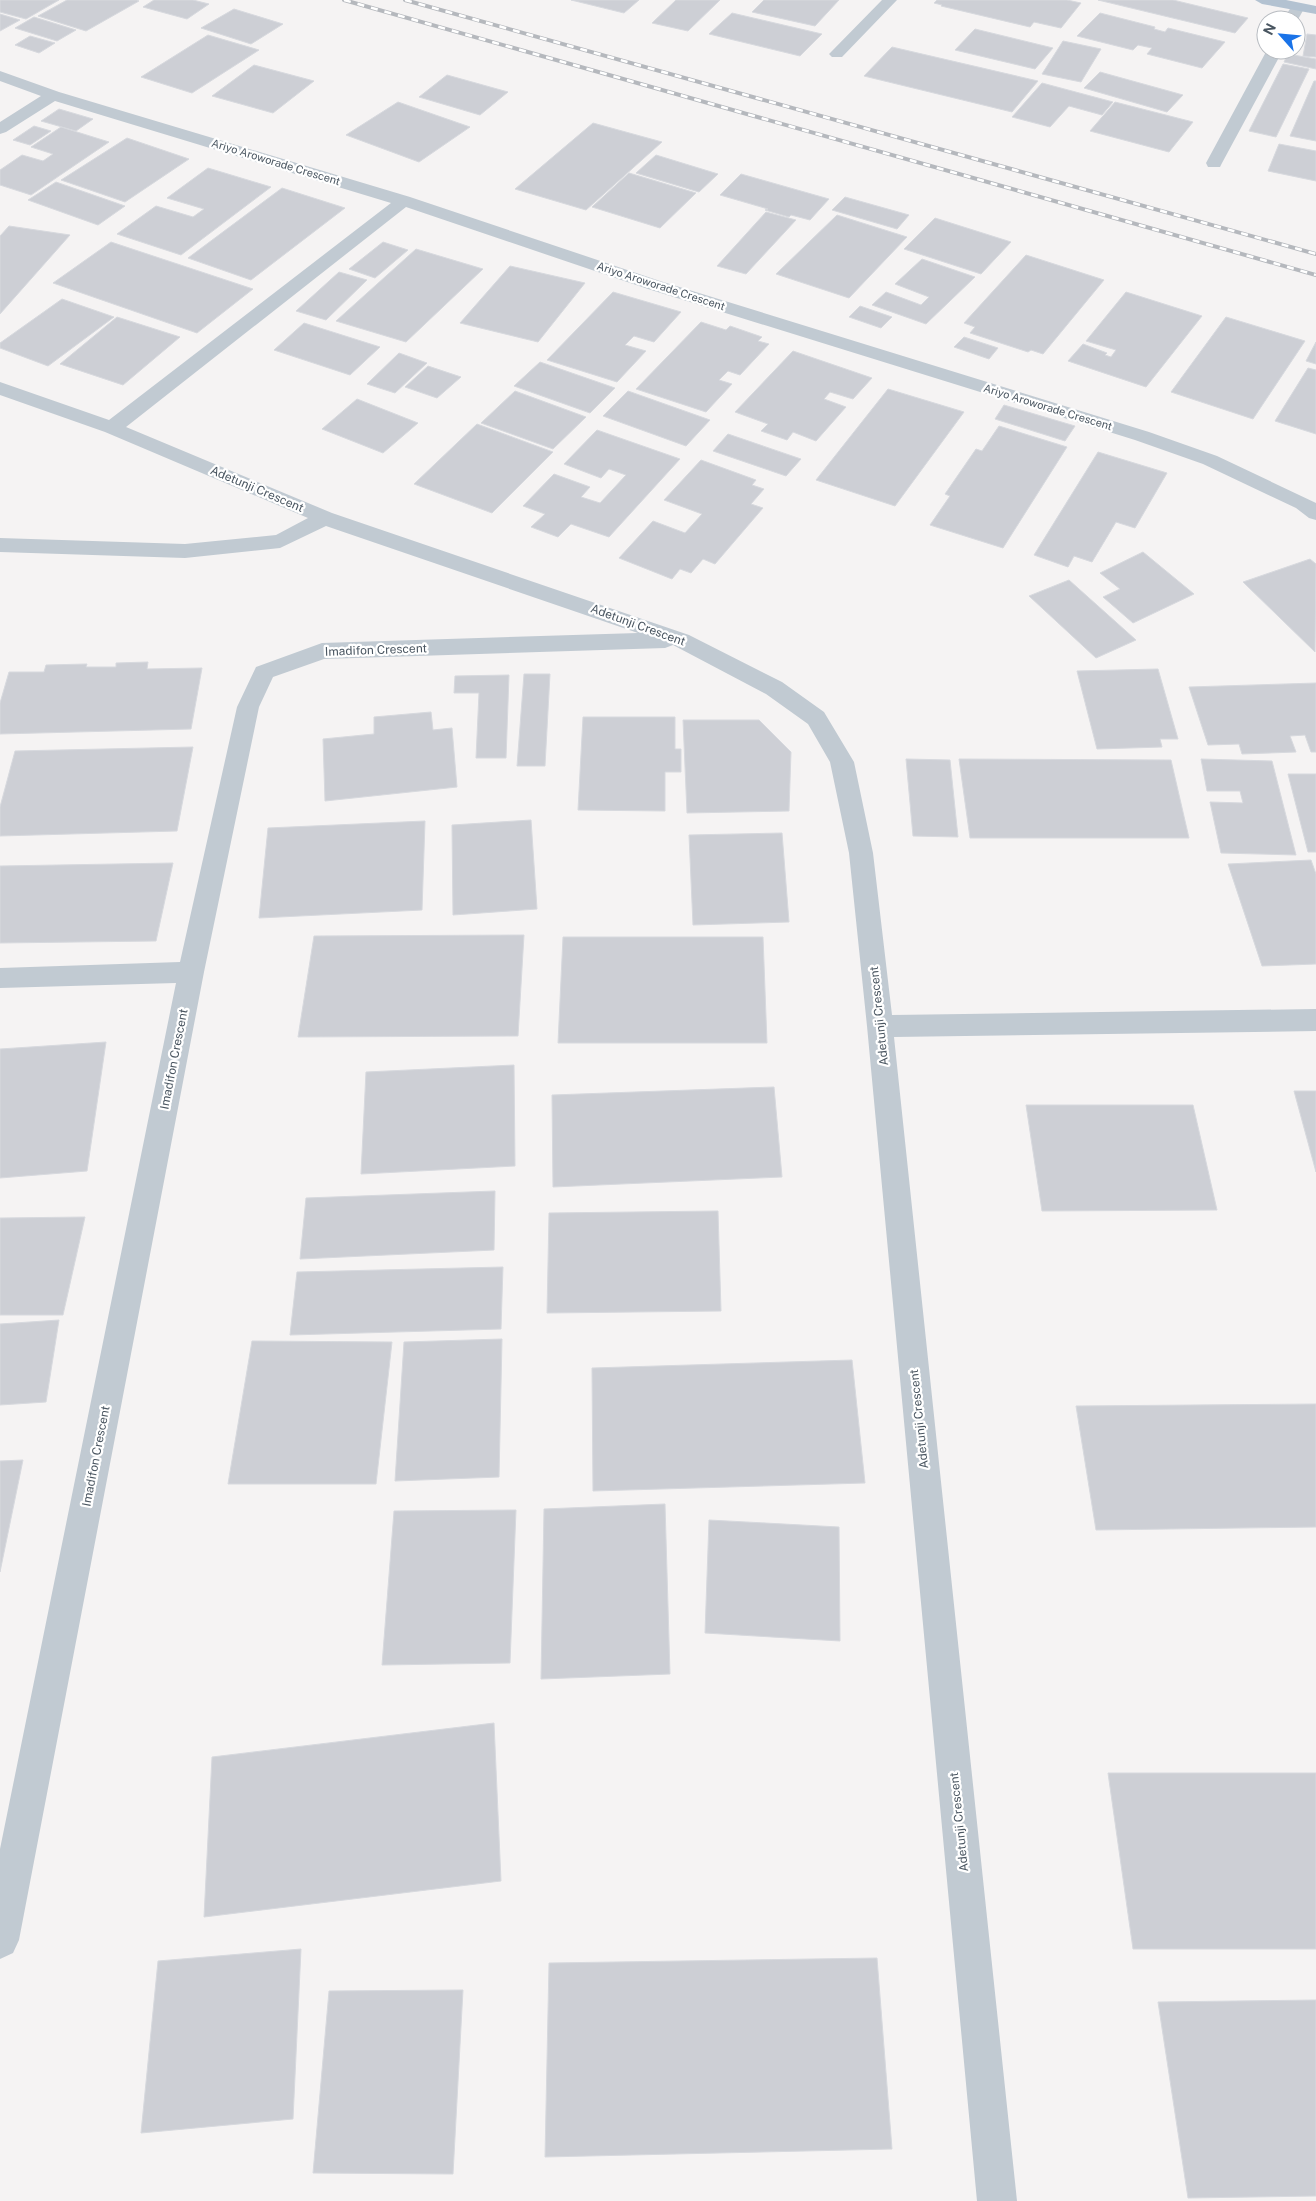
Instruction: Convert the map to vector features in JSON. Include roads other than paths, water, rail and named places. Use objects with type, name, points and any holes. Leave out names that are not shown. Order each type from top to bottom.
[{"type":"main road","points":[[1262,0],[1287,10]]},
{"type":"street","points":[[837,54],[890,0]]},
{"type":"street","points":[[1214,163],[1270,60]]},
{"type":"street","name":"Ariyo Aroworade Crescent","points":[[0,76],[53,95],[404,201],[654,285],[1142,436],[1210,460],[1303,503],[1316,513]]},
{"type":"street","points":[[0,129],[53,95]]},
{"type":"street","points":[[112,428],[404,201]]},
{"type":"street","name":"Adetunji Crescent","points":[[0,388],[112,428],[326,518],[682,640],[774,688],[816,718],[842,762],[861,853],[880,1026],[997,2201]]},
{"type":"street","points":[[0,545],[185,551],[280,541],[326,518]]},
{"type":"street","name":"Imadifon Crescent","points":[[0,1940],[191,972],[248,707],[264,672],[322,652],[682,640]]},
{"type":"street","points":[[0,978],[191,972]]},
{"type":"street","points":[[880,1026],[1316,1020]]},
{"type":"railway","points":[[344,0],[1316,275]]},
{"type":"railway","points":[[405,0],[1316,254]]}]
